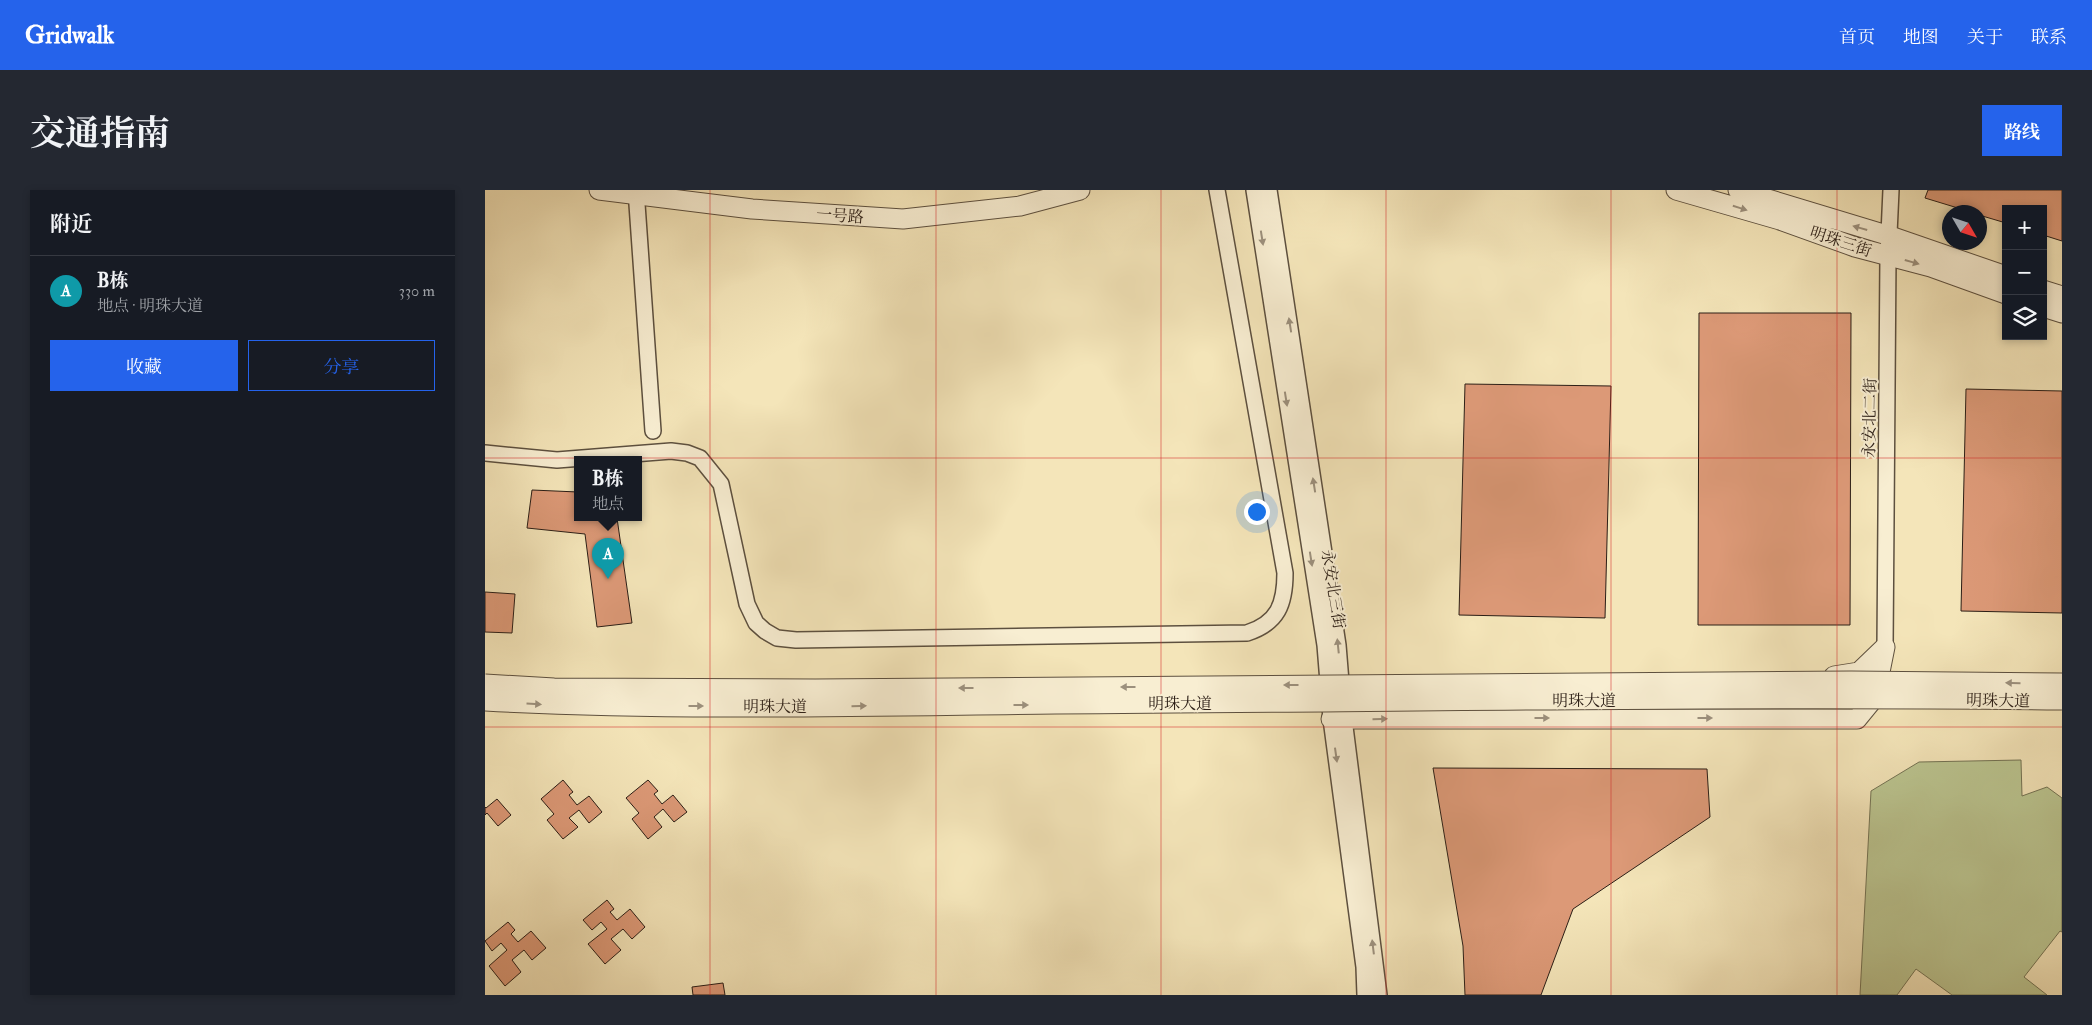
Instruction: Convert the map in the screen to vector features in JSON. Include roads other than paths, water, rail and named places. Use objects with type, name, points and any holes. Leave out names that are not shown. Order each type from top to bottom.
[{"type":"street","name":"一号路","points":[[599,190],[636,192],[751,209],[903,219],[1020,206],[1080,190]]},
{"type":"street","points":[[608,456],[671,451],[687,453],[699,458],[721,484],[747,604],[756,623],[777,638],[796,640],[1247,634],[1263,628],[1273,617],[1283,597],[1285,573],[1217,190]]},
{"type":"street","name":"永安北三街","points":[[1254,190],[1325,645],[1328,692],[1338,719],[1379,995]]},
{"type":"street","name":"永安北三街","points":[[1269,190],[1338,645],[1341,676],[1338,719],[1363,957],[1365,995]]},
{"type":"street","name":"明珠三街","points":[[1676,190],[1780,220],[1855,247],[1939,270],[2002,293]]},
{"type":"street","name":"明珠三街","points":[[1738,190],[1890,236],[2002,275]]},
{"type":"street","name":"永安北二街","points":[[1885,647],[1888,256],[1891,190]]},
{"type":"street","points":[[636,192],[653,431]]},
{"type":"street","points":[[2047,291],[2062,296]]},
{"type":"street","points":[[2047,308],[2062,313]]},
{"type":"street","points":[[485,454],[557,460],[574,459]]},
{"type":"street","name":"明珠大道","points":[[1341,676],[1840,676],[1859,672],[1885,647]]},
{"type":"street","name":"明珠大道","points":[[1338,719],[1857,719],[1875,697],[1885,647]]},
{"type":"street","points":[[1328,692],[1341,676]]},
{"type":"street","name":"明珠大道","points":[[485,684],[554,688],[815,689],[1851,681],[2062,683]]},
{"type":"street","name":"明珠大道","points":[[485,701],[552,705],[815,706],[1851,698],[2062,700]]},
{"type":"place","name":"B栋","points":[[608,579]]}]
